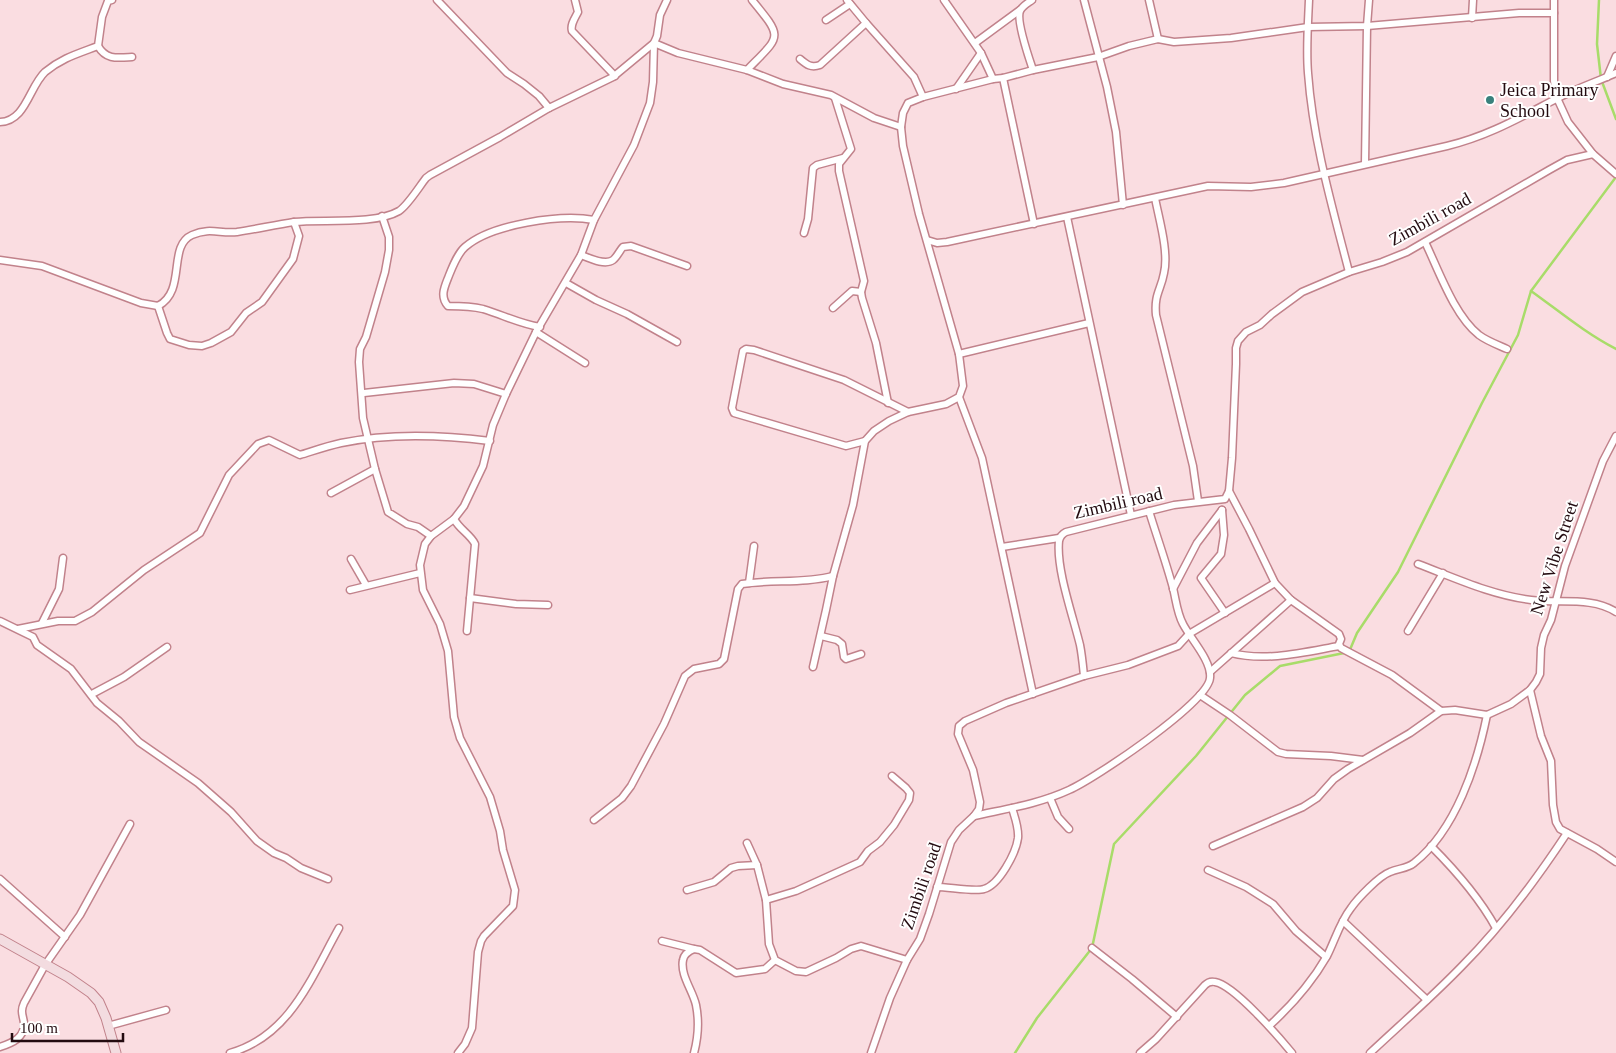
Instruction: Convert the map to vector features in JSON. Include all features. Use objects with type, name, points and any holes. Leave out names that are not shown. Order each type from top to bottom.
[{"type":"street","points":[[109,0],[102,17],[98,46],[106,56],[113,58],[132,57]]},
{"type":"street","points":[[437,0],[507,73],[531,90],[549,108]]},
{"type":"street","points":[[575,0],[578,12],[571,28],[572,32],[615,76]]},
{"type":"street","points":[[458,1053],[465,1044],[472,1028],[478,952],[481,941],[513,906],[515,890],[490,798],[460,738],[454,717],[448,651],[444,636],[423,590],[420,565],[425,544],[431,536],[454,519],[464,506],[483,466],[495,419],[506,394],[538,329],[581,255],[594,220],[634,145],[650,103],[653,82],[654,43],[660,15],[667,0]]},
{"type":"street","points":[[747,70],[774,43],[775,35],[772,25],[752,0]]},
{"type":"street","points":[[944,0],[975,43],[993,79]]},
{"type":"street","points":[[975,43],[1032,0]]},
{"type":"street","points":[[1084,0],[1107,87],[1116,132],[1123,205]]},
{"type":"street","points":[[1149,0],[1158,39]]},
{"type":"street","points":[[1309,0],[1308,70],[1310,98],[1324,173],[1349,272]]},
{"type":"street","points":[[1365,164],[1369,0]]},
{"type":"street","points":[[1472,0],[1472,18]]},
{"type":"street","points":[[1554,0],[1554,81],[1557,98],[1568,122],[1593,154],[1616,174]]},
{"type":"street","points":[[826,20],[849,2],[866,24],[914,77],[923,97]]},
{"type":"street","points":[[1021,9],[1019,14],[1023,37],[1033,70]]},
{"type":"street","points":[[1032,694],[982,458],[959,397],[963,386],[959,354],[903,146],[901,127],[903,113],[908,103],[923,97],[993,79],[1098,57],[1129,46],[1158,39],[1174,42],[1231,38],[1308,27],[1367,26],[1519,13],[1554,13]]},
{"type":"street","points":[[800,60],[814,67],[820,65],[866,24]]},
{"type":"street","points":[[0,260],[42,266],[141,302],[158,306],[165,303],[171,294],[175,283],[180,249],[184,239],[211,230],[234,232],[294,222],[382,216],[402,209],[430,175],[549,108],[615,76],[654,43]]},
{"type":"street","points":[[654,43],[678,53],[747,70],[783,84],[814,90],[836,98],[874,118],[901,127]]},
{"type":"street","points":[[0,122],[9,121],[17,114],[40,77],[47,71],[66,57],[98,46]]},
{"type":"street","points":[[956,89],[981,53]]},
{"type":"street","points":[[1607,77],[1616,56]]},
{"type":"street","points":[[927,240],[947,242],[1208,186],[1276,184],[1471,140],[1526,116],[1557,98],[1616,73]]},
{"type":"street","points":[[1003,78],[1034,224]]},
{"type":"street","points":[[836,98],[843,128],[850,146],[849,152],[838,167],[864,281],[861,292],[876,343],[888,403]]},
{"type":"street","name":"Zimbili road","points":[[1084,676],[1080,647],[1062,571],[1059,538],[1066,532],[1131,515],[1198,501],[1225,499],[1228,491],[1236,348],[1238,341],[1246,332],[1260,326],[1272,314],[1302,292],[1349,272],[1407,252],[1548,170],[1567,160],[1593,154]]},
{"type":"street","points":[[804,233],[808,219],[813,168],[817,165],[843,158]]},
{"type":"street","points":[[1155,198],[1165,257],[1165,272],[1155,302],[1156,314],[1193,466],[1198,501]]},
{"type":"street","points":[[382,216],[390,238],[389,250],[385,272],[366,337],[360,349],[359,362],[367,439],[388,512],[407,524],[418,527],[431,536]]},
{"type":"street","points":[[1067,217],[1131,515]]},
{"type":"street","points":[[585,363],[538,329],[493,312],[469,306],[448,306],[442,296],[452,267],[464,248],[494,230],[506,226],[569,218],[594,220]]},
{"type":"street","points":[[158,306],[166,334],[170,339],[189,345],[202,346],[231,332],[246,313],[262,302],[292,259],[299,236],[294,222]]},
{"type":"street","points":[[1425,242],[1455,304],[1467,322],[1480,336],[1506,349]]},
{"type":"street","points":[[581,255],[600,262],[608,262],[613,260],[623,247],[631,246],[687,266]]},
{"type":"street","points":[[566,283],[677,342]]},
{"type":"street","points":[[833,308],[852,291],[861,292]]},
{"type":"street","points":[[959,354],[1089,323]]},
{"type":"street","points":[[865,441],[846,446],[840,445],[734,414],[732,408],[743,351],[746,349],[754,350],[844,380],[908,412]]},
{"type":"street","points":[[364,393],[454,383],[474,384],[506,394]]},
{"type":"street","points":[[813,667],[832,576],[853,505],[865,441],[874,431],[908,412],[946,404],[959,397]]},
{"type":"street","points":[[18,629],[42,623],[75,621],[92,612],[144,570],[200,533],[229,475],[258,444],[269,440],[300,455],[341,443],[367,439],[431,436],[490,442]]},
{"type":"street","name":"New Vibe Street","points":[[1530,690],[1540,674],[1541,648],[1544,634],[1556,602],[1565,566],[1603,461],[1616,436]]},
{"type":"street","points":[[331,493],[375,469]]},
{"type":"street","points":[[1228,491],[1275,583],[1291,600],[1339,634],[1339,646]]},
{"type":"street","points":[[1225,499],[1222,510],[1224,535],[1221,554],[1201,578],[1225,613]]},
{"type":"street","points":[[1173,589],[1197,543],[1222,510]]},
{"type":"street","points":[[974,816],[1050,798],[1070,790],[1122,759],[1164,727],[1200,695],[1207,686],[1210,672],[1197,644],[1189,634],[1179,613],[1149,511]]},
{"type":"street","points":[[454,519],[459,527],[476,544],[467,631]]},
{"type":"street","points":[[1002,547],[1059,538]]},
{"type":"street","points":[[749,583],[754,546]]},
{"type":"street","points":[[42,623],[59,589],[63,558]]},
{"type":"street","points":[[351,559],[366,585]]},
{"type":"street","points":[[1418,564],[1472,585],[1511,596],[1530,600],[1596,603],[1616,612]]},
{"type":"street","points":[[350,590],[420,573]]},
{"type":"street","points":[[1408,631],[1442,574]]},
{"type":"street","points":[[594,820],[622,798],[631,786],[664,724],[685,676],[694,668],[719,664],[724,659],[738,589],[742,584],[816,580],[832,576]]},
{"type":"street","points":[[974,816],[979,809],[980,802],[973,770],[958,734],[959,726],[965,721],[1032,694],[1084,676],[1128,665],[1178,646],[1189,634],[1275,583]]},
{"type":"street","points":[[470,598],[516,604],[548,605]]},
{"type":"street","points":[[1210,672],[1291,600]]},
{"type":"street","points":[[0,621],[33,637],[37,645],[71,669],[97,703],[119,721],[139,742],[198,783],[231,812],[257,841],[274,853],[302,868],[328,879]]},
{"type":"street","points":[[821,636],[837,640],[842,644],[846,659],[861,654]]},
{"type":"street","points":[[1231,653],[1255,656],[1307,652],[1339,646],[1392,675],[1441,710]]},
{"type":"street","points":[[92,694],[124,677],[167,648]]},
{"type":"street","points":[[1213,846],[1303,807],[1317,798],[1334,779],[1410,732],[1441,710],[1455,710],[1487,715],[1511,704],[1530,690],[1541,736],[1552,769],[1554,814],[1560,829],[1590,844],[1616,862]]},
{"type":"street","points":[[1200,695],[1230,715],[1269,747],[1278,752],[1363,760]]},
{"type":"street","points":[[1269,1026],[1298,997],[1326,957],[1350,908],[1365,891],[1391,871],[1404,869],[1413,864],[1441,834],[1465,790],[1476,758],[1487,715]]},
{"type":"street","points":[[766,900],[796,891],[860,862],[868,851],[880,842],[894,825],[909,800],[910,793],[892,776]]},
{"type":"street","points":[[1050,798],[1058,818],[1069,829]]},
{"type":"street","points":[[937,887],[982,890],[994,884],[1009,861],[1018,839],[1018,830],[1012,808]]},
{"type":"street","name":"Zimbili road","points":[[870,1053],[890,998],[907,960],[920,939],[951,842],[959,830],[974,816]]},
{"type":"street","points":[[0,1047],[17,1040],[21,1035],[24,1022],[21,1009],[45,966],[89,898],[130,824]]},
{"type":"street","points":[[1370,1053],[1463,965],[1542,872],[1567,834]]},
{"type":"street","points":[[747,843],[758,865],[766,900],[769,944],[775,960],[796,971],[806,972],[851,949],[861,946],[907,960]]},
{"type":"street","points":[[1431,846],[1467,885],[1484,907],[1496,928]]},
{"type":"street","points":[[687,890],[714,882],[730,868],[758,865]]},
{"type":"street","points":[[1208,870],[1246,887],[1273,904],[1296,931],[1326,957]]},
{"type":"street","points":[[0,879],[65,937]]},
{"type":"street","points":[[1343,921],[1427,1000]]},
{"type":"street","points":[[230,1053],[262,1039],[284,1021],[338,928]]},
{"type":"street","points":[[0,939],[45,966],[68,977],[91,993],[99,1002],[116,1053]]},
{"type":"street","points":[[662,941],[700,950],[736,973],[765,969],[775,960]]},
{"type":"street","points":[[694,948],[686,954],[683,960],[685,973],[696,1005],[697,1025],[694,1053]]},
{"type":"street","points":[[1092,948],[1138,983],[1177,1017]]},
{"type":"street","points":[[1140,1053],[1210,982],[1217,982],[1231,991],[1269,1026],[1292,1053]]},
{"type":"street","points":[[108,1026],[166,1010]]},
{"type":"waterway","points":[[1599,0],[1597,44],[1601,79],[1616,119]]},
{"type":"waterway","points":[[1015,1053],[1037,1018],[1092,948],[1114,844],[1196,756],[1245,695],[1280,666],[1349,652],[1357,633],[1398,572],[1518,335],[1531,291],[1616,177]]},
{"type":"waterway","points":[[1531,291],[1583,329],[1616,349]]},
{"type":"place","name":"Jeica Primary School","points":[[1490,100]]}]
